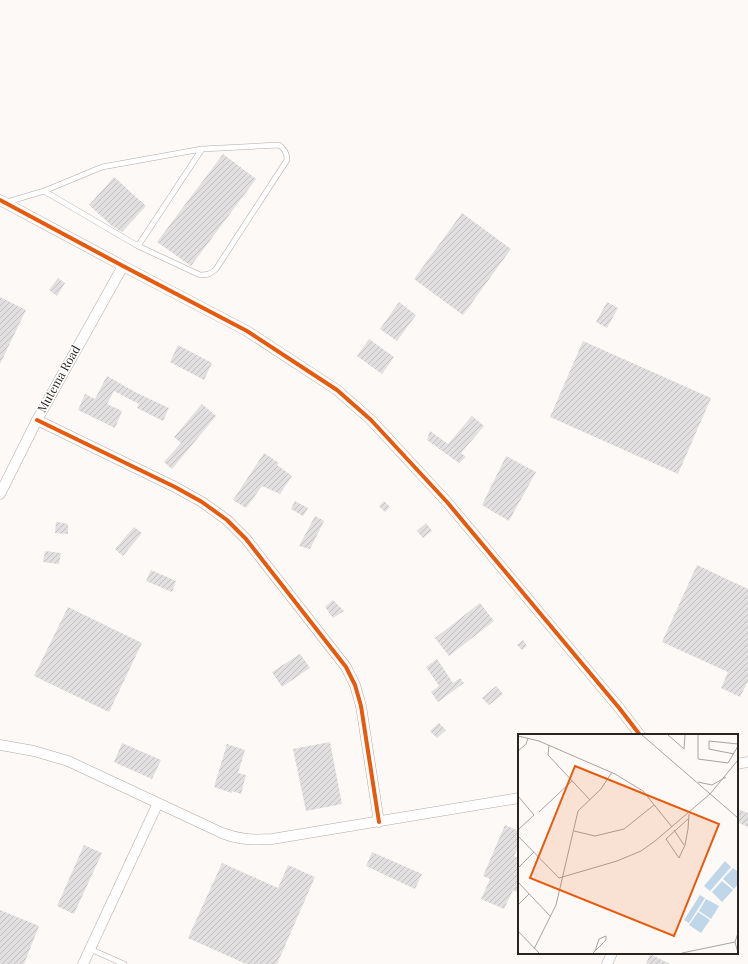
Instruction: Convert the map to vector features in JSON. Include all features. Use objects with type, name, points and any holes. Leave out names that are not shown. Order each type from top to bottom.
[{"type":"street","points":[[3,201],[261,339],[337,390],[371,420],[447,502],[639,734]]},
{"type":"street","name":"Mutema Road","points":[[0,494],[36,420],[123,266]]},
{"type":"street","points":[[36,420],[189,494],[227,520],[246,539],[346,667],[355,685],[361,706],[378,822]]},
{"type":"street","points":[[0,745],[34,751],[68,761],[222,833],[235,838],[252,840],[272,839],[518,798]]},
{"type":"street","points":[[738,764],[748,762]]},
{"type":"street","points":[[83,964],[158,803]]},
{"type":"street","points":[[607,964],[612,954]]},
{"type":"lane","points":[[3,201],[44,190],[102,167],[202,149],[279,145],[284,148],[287,155],[286,160],[216,269],[212,273],[200,275],[138,246],[44,190]]},
{"type":"lane","points":[[138,246],[202,149]]},
{"type":"lane","points":[[90,949],[124,964]]},
{"type":"building","points":[[223,154],[256,179],[191,266],[157,242]]},
{"type":"building","points":[[114,177],[146,206],[122,232],[112,226],[89,205]]},
{"type":"building","points":[[462,213],[511,249],[463,315],[414,279]]},
{"type":"building","points":[[58,278],[65,283],[57,296],[49,290]]},
{"type":"building","points":[[0,297],[26,310],[0,364]]},
{"type":"building","points":[[399,302],[416,315],[397,341],[380,329]]},
{"type":"building","points":[[607,302],[618,308],[607,328],[596,322]]},
{"type":"building","points":[[369,339],[394,357],[382,374],[357,356]]},
{"type":"building","points":[[583,341],[711,398],[678,474],[550,417]]},
{"type":"building","points":[[178,345],[212,363],[204,380],[170,362]]},
{"type":"building","points":[[107,376],[137,393],[169,408],[163,421],[137,408],[139,404],[114,391],[107,404],[122,411],[115,428],[78,410],[85,394],[95,399]]},
{"type":"building","points":[[202,404],[216,416],[172,469],[164,462],[181,443],[174,437]]},
{"type":"building","points":[[472,416],[484,426],[461,453],[466,457],[459,463],[427,440],[430,431],[448,444]]},
{"type":"building","points":[[264,453],[279,463],[277,465],[292,476],[280,494],[262,486],[246,508],[233,500]]},
{"type":"building","points":[[506,456],[536,472],[509,521],[482,505]]},
{"type":"building","points":[[295,501],[308,508],[303,516],[291,509]]},
{"type":"building","points":[[384,501],[390,507],[385,512],[379,506]]},
{"type":"building","points":[[315,516],[324,521],[310,549],[299,546]]},
{"type":"building","points":[[56,522],[68,524],[68,534],[55,533]]},
{"type":"building","points":[[426,523],[432,531],[423,538],[417,531]]},
{"type":"building","points":[[134,527],[142,533],[123,556],[115,549]]},
{"type":"building","points":[[45,551],[61,553],[59,564],[43,562]]},
{"type":"building","points":[[697,565],[748,589],[748,681],[740,697],[721,688],[728,672],[662,642]]},
{"type":"building","points":[[151,570],[176,581],[172,592],[146,581]]},
{"type":"building","points":[[333,600],[344,611],[333,618],[325,607]]},
{"type":"building","points":[[480,603],[494,621],[449,656],[435,638]]},
{"type":"building","points":[[68,607],[142,643],[109,712],[34,676]]},
{"type":"building","points":[[523,640],[527,646],[522,650],[517,645]]},
{"type":"building","points":[[300,654],[310,668],[282,687],[272,672]]},
{"type":"building","points":[[437,659],[453,683],[460,678],[464,683],[438,702],[431,692],[439,686],[426,667]]},
{"type":"building","points":[[496,686],[503,694],[489,705],[482,698]]},
{"type":"building","points":[[439,723],[446,730],[437,738],[430,731]]},
{"type":"building","points":[[330,742],[342,804],[306,811],[293,749]]},
{"type":"building","points":[[122,743],[161,760],[152,779],[114,762]]},
{"type":"building","points":[[227,744],[245,750],[238,773],[246,775],[241,794],[232,791],[232,793],[214,787]]},
{"type":"building","points":[[738,809],[748,813],[748,827],[738,822]]},
{"type":"building","points":[[505,825],[518,831],[518,847],[514,856],[518,858],[518,892],[513,890],[504,909],[481,899],[490,879],[483,876]]},
{"type":"building","points":[[84,845],[102,853],[74,914],[57,906]]},
{"type":"building","points":[[372,852],[422,874],[415,889],[366,866]]},
{"type":"building","points":[[222,863],[278,888],[288,865],[315,877],[277,964],[246,964],[188,938]]},
{"type":"building","points":[[0,910],[39,926],[24,964],[0,964]]},
{"type":"building","points":[[650,954],[670,964],[646,964]]},
{"type":"cycle path","points":[[0,200],[247,331],[337,390],[371,420],[447,502],[639,734]]},
{"type":"cycle path","points":[[37,420],[175,487],[202,502],[227,520],[246,539],[346,667],[355,685],[361,706],[379,822]]}]
